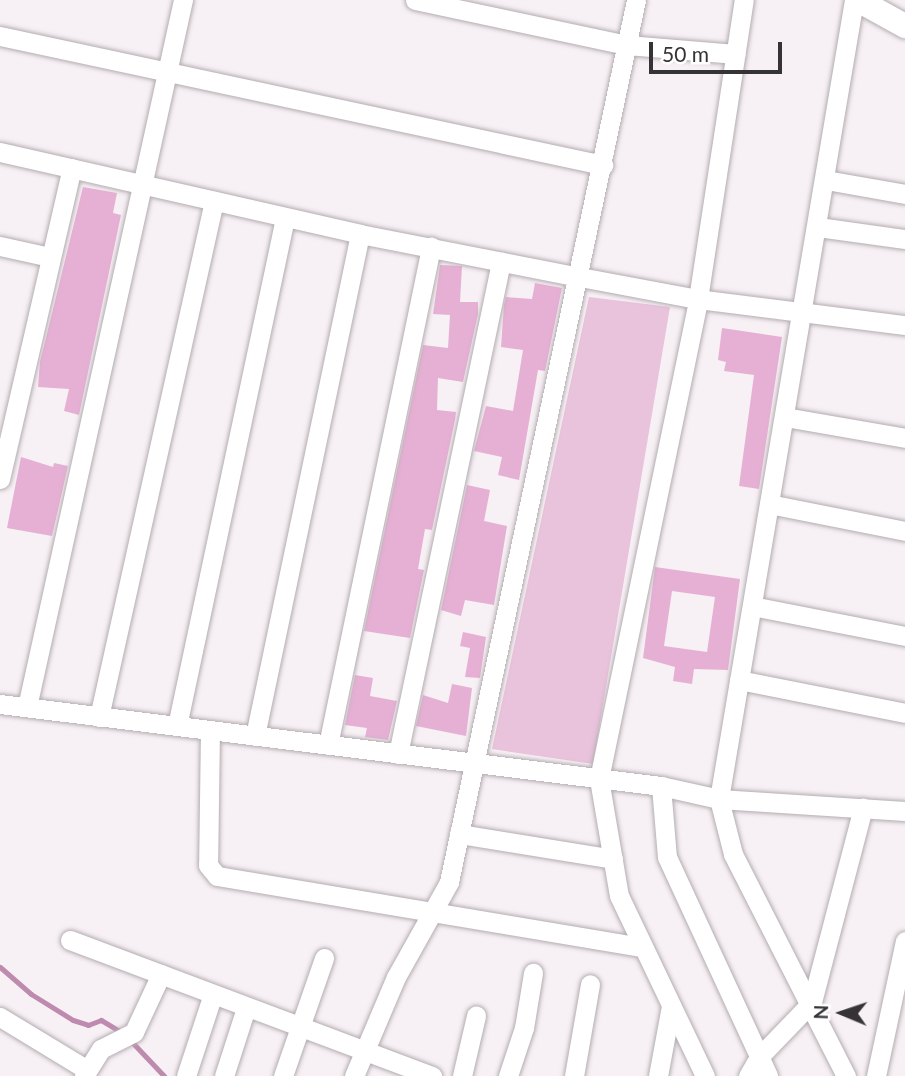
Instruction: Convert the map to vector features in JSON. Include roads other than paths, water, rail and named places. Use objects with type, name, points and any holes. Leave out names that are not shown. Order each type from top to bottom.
[{"type":"street","points":[[27,707],[183,0]]},
{"type":"street","points":[[415,0],[627,45],[736,54]]},
{"type":"street","points":[[354,1076],[396,977],[449,881],[580,277],[636,0]]},
{"type":"street","points":[[705,1076],[619,896],[599,779],[698,299],[744,0]]},
{"type":"street","points":[[846,1076],[811,1002],[733,854],[719,799],[805,311],[856,0],[905,26]]},
{"type":"street","points":[[0,36],[603,165]]},
{"type":"street","points":[[0,152],[285,218],[501,262],[698,299],[905,325]]},
{"type":"street","points":[[0,478],[4,439],[72,168]]},
{"type":"street","points":[[825,180],[905,194]]},
{"type":"street","points":[[99,717],[215,201]]},
{"type":"street","points":[[177,726],[285,218]]},
{"type":"street","points":[[818,227],[905,239]]},
{"type":"street","points":[[255,736],[360,234]]},
{"type":"street","points":[[0,246],[50,257]]},
{"type":"street","points":[[328,745],[431,247]]},
{"type":"street","points":[[398,754],[501,262]]},
{"type":"street","points":[[785,417],[905,438]]},
{"type":"street","points":[[769,504],[905,531]]},
{"type":"street","points":[[752,606],[905,636]]},
{"type":"street","points":[[739,680],[905,713]]},
{"type":"street","points":[[0,704],[661,786],[719,799],[905,811]]},
{"type":"street","points":[[210,730],[210,873],[435,909],[643,947]]},
{"type":"street","points":[[661,786],[667,857],[768,1076]]},
{"type":"street","points":[[748,1076],[759,1057],[811,1002],[863,808]]},
{"type":"street","points":[[459,834],[613,859]]},
{"type":"street","points":[[70,940],[302,1030],[365,1051],[405,1071],[432,1076]]},
{"type":"street","points":[[876,1076],[905,941]]},
{"type":"street","points":[[283,1076],[302,1030],[324,958]]},
{"type":"street","points":[[508,1076],[524,1028],[533,973]]},
{"type":"street","points":[[0,1017],[85,1073],[101,1049],[134,1032],[161,974]]},
{"type":"street","points":[[574,1076],[590,984]]},
{"type":"street","points":[[186,1076],[213,994]]},
{"type":"street","points":[[658,1076],[671,1006]]},
{"type":"street","points":[[224,1076],[246,1008]]},
{"type":"street","points":[[462,1076],[476,1016]]},
{"type":"waterway","points":[[0,967],[31,994],[73,1020],[88,1025],[101,1020],[123,1033]]},
{"type":"waterway","points":[[130,1040],[164,1076]]}]
